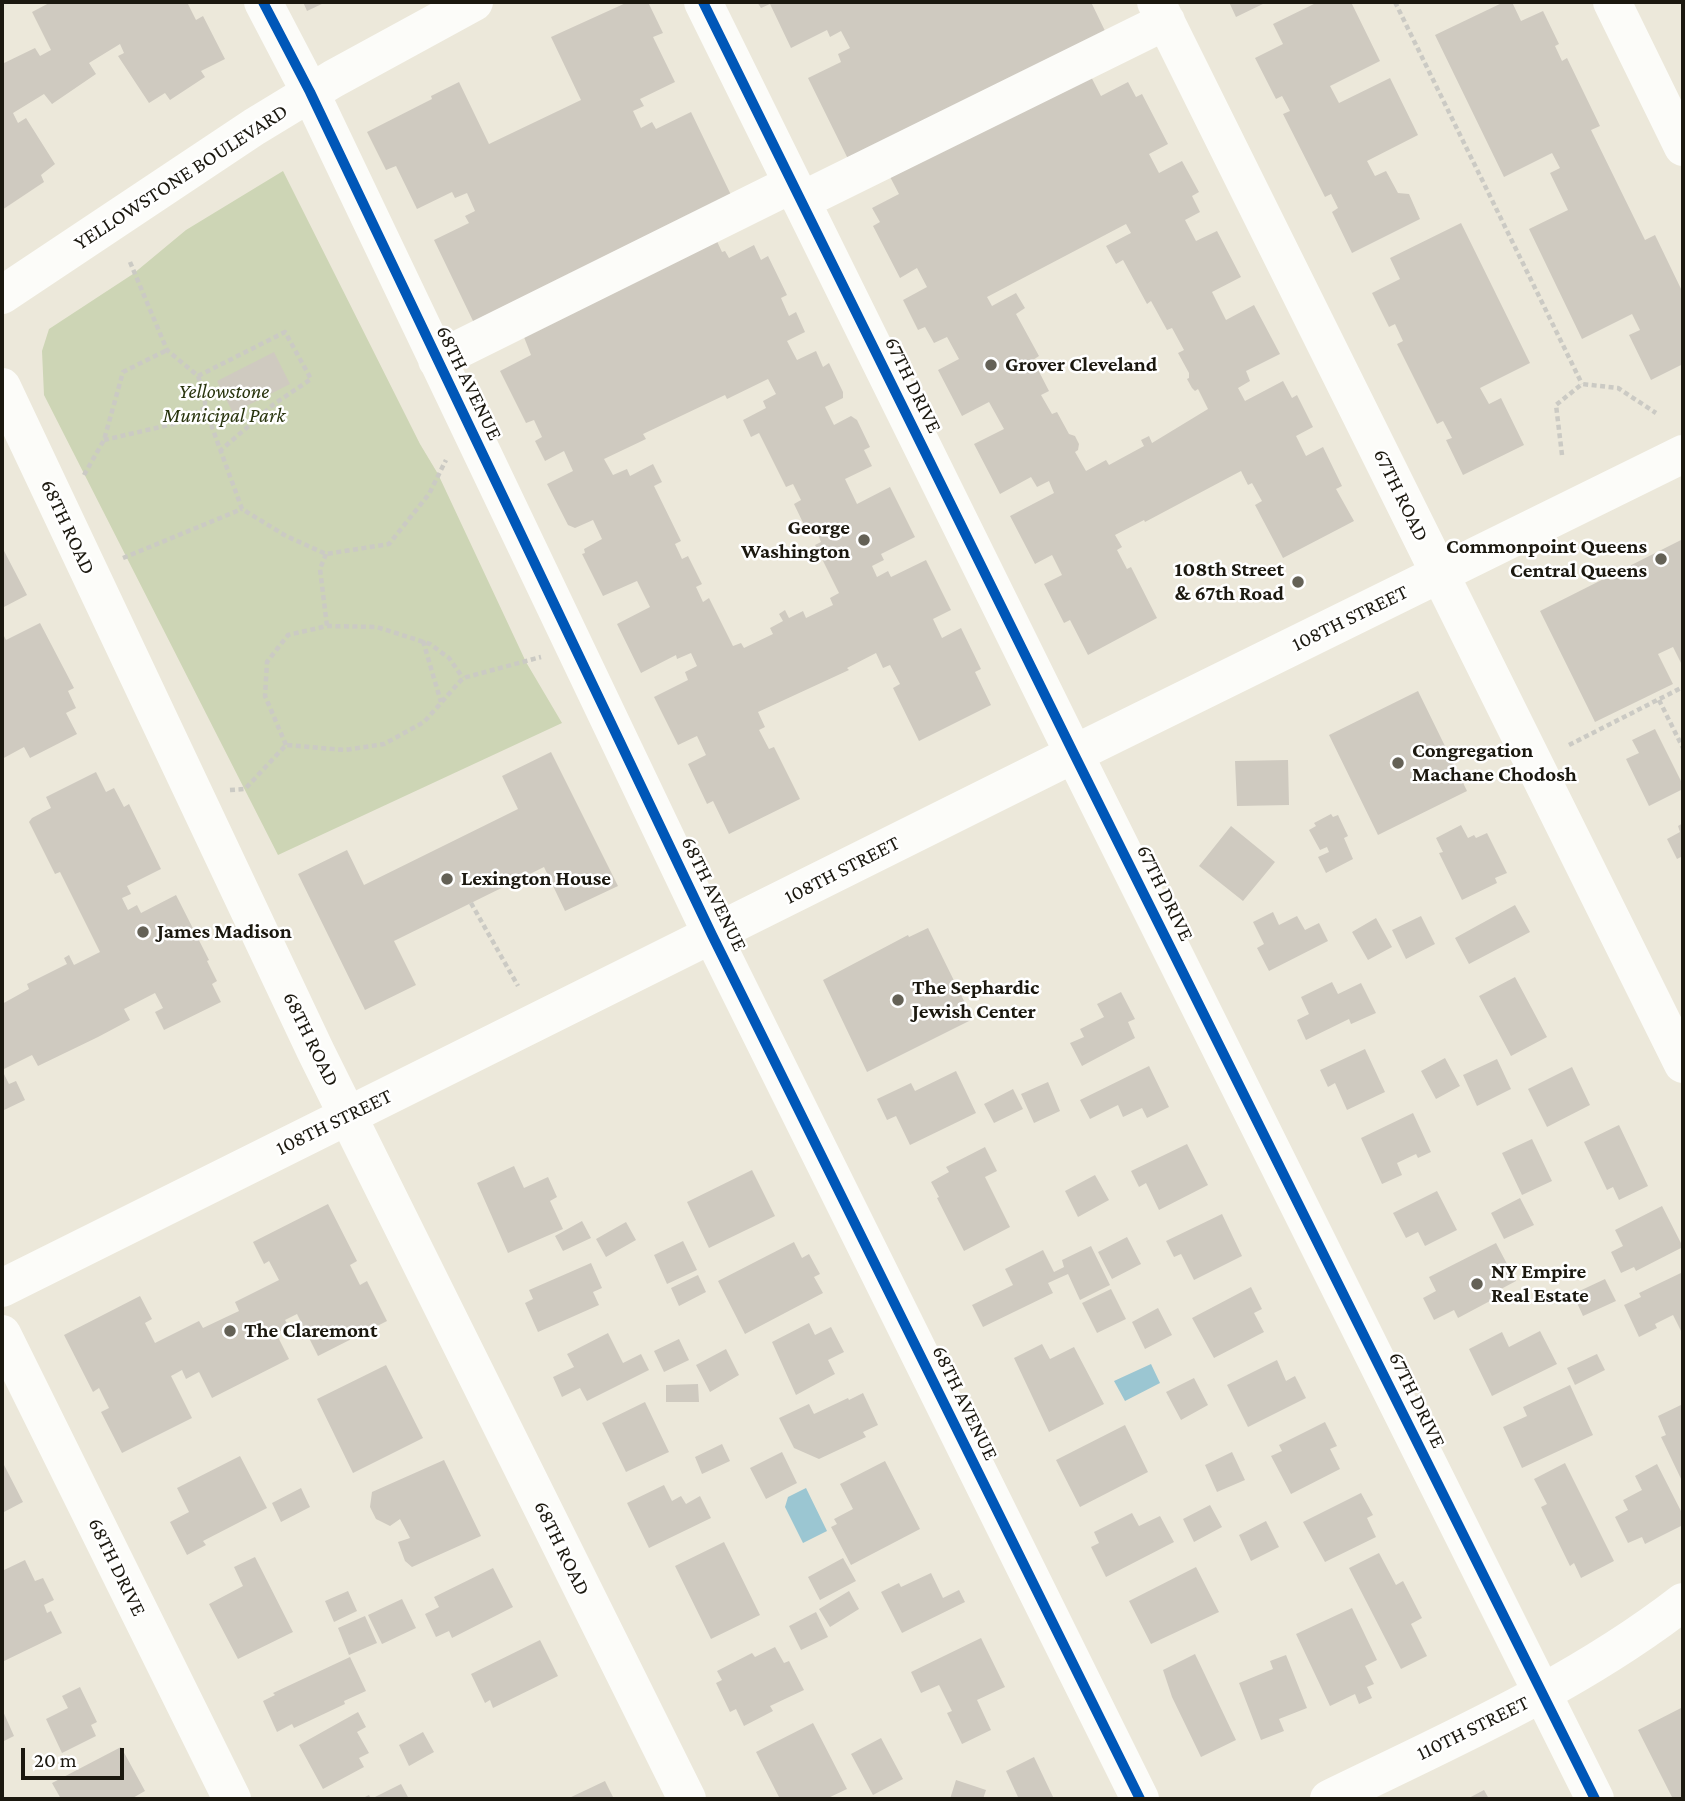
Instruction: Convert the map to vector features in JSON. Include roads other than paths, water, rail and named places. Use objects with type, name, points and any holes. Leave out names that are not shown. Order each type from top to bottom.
[{"type":"street","name":"68TH AVENUE","points":[[263,2],[310,92],[712,935],[1140,1799]]},
{"type":"street","name":"YELLOWSTONE BOULEVARD","points":[[2,295],[310,92],[474,2]]},
{"type":"street","name":"67TH DRIVE","points":[[703,2],[1595,1799]]},
{"type":"street","points":[[1612,2],[1683,147]]},
{"type":"street","points":[[437,360],[797,193],[1161,11]]},
{"type":"street","name":"67TH ROAD","points":[[1161,11],[1683,1064]]},
{"type":"street","name":"68TH ROAD","points":[[2,387],[348,1116],[687,1799]]},
{"type":"street","name":"108TH STREET","points":[[2,1288],[1683,454]]},
{"type":"street","name":"68TH DRIVE","points":[[2,1335],[232,1799]]},
{"type":"street","name":"110TH STREET","points":[[1329,1799],[1542,1694],[1657,1623],[1683,1602]]},
{"type":"water","points":[[1151,1364],[1160,1383],[1125,1401],[1114,1381]]},
{"type":"water","points":[[806,1488],[827,1531],[803,1543],[785,1507],[788,1497]]},
{"type":"place","name":"Grover Cleveland","points":[[991,365]]},
{"type":"place","name":"George Washington","points":[[864,540]]},
{"type":"place","name":"Commonpoint Queens Central Queens","points":[[1661,559]]},
{"type":"place","name":"108th Street & 67th Road","points":[[1298,582]]},
{"type":"place","name":"Congregation Machane Chodosh","points":[[1398,763]]},
{"type":"place","name":"Lexington House","points":[[447,879]]},
{"type":"place","name":"James Madison","points":[[143,932]]},
{"type":"place","name":"The Sephardic Jewish Center","points":[[898,1000]]},
{"type":"place","name":"NY Empire Real Estate","points":[[1477,1284]]},
{"type":"place","name":"The Claremont","points":[[230,1331]]},
{"type":"park label","name":"Yellowstone Municipal Park","points":[[224,404]]}]
